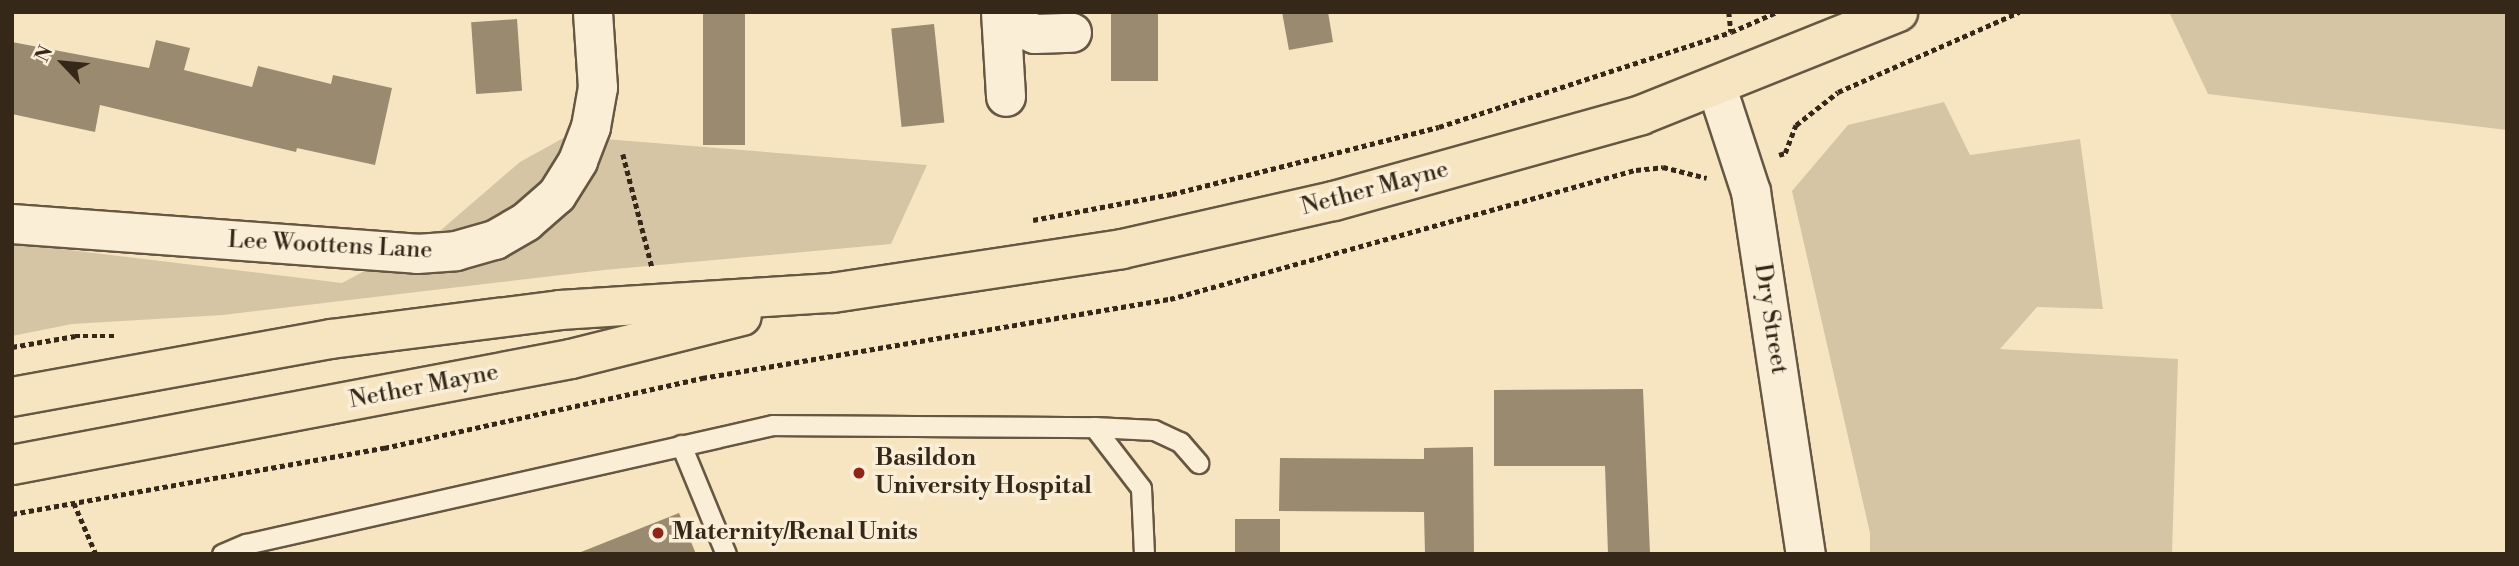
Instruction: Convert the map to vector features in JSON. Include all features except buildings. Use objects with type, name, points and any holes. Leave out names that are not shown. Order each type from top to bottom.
[{"type":"main road","name":"Nether Mayne","points":[[12,397],[331,339],[546,312],[832,293],[1122,249],[1334,201],[1641,115],[1717,88],[1898,12]]},
{"type":"main road","name":"Nether Mayne","points":[[12,464],[571,359],[832,293]]},
{"type":"street","name":"Lee Woottens Lane","points":[[12,224],[405,253],[456,251],[495,240],[526,222],[557,195],[578,161],[591,127],[598,88],[593,12]]},
{"type":"street","points":[[1000,12],[1006,97]]},
{"type":"street","points":[[1009,12],[1035,34],[1072,33]]},
{"type":"street","name":"Dry Street","points":[[1717,88],[1751,192],[1807,554]]},
{"type":"lane","points":[[222,554],[774,425],[1094,427],[1154,430],[1180,442],[1198,463]]},
{"type":"lane","points":[[1094,427],[1141,488],[1144,554]]},
{"type":"lane","points":[[681,445],[726,554]]},
{"type":"path","points":[[1729,12],[1731,32]]},
{"type":"path","points":[[1025,222],[1172,194],[1364,148],[1731,32],[1777,12]]},
{"type":"path","points":[[1785,153],[1796,125],[1838,92],[2019,12]]},
{"type":"path","points":[[620,140],[653,272]]},
{"type":"path","points":[[12,514],[384,449],[702,378],[1170,299],[1636,170],[1663,167],[1705,179]]},
{"type":"path","points":[[641,272],[667,270]]},
{"type":"path","points":[[12,347],[75,336],[123,336]]},
{"type":"path","points":[[74,503],[96,554]]},
{"type":"shaded area","points":[[2169,12],[2507,12],[2507,130],[2208,94]]},
{"type":"shaded area","points":[[1944,102],[1970,155],[2080,139],[2103,309],[2037,307],[2000,349],[2178,359],[2172,554],[1870,554],[1870,533],[1792,191],[1848,125]]},
{"type":"shaded area","points":[[567,136],[927,165],[891,244],[604,270],[223,315],[72,324],[12,336],[12,243],[342,283],[441,230],[520,162]]},
{"type":"place","name":"Basildon University Hospital","points":[[859,473]]},
{"type":"place","name":"Maternity/Renal Units","points":[[658,533]]}]
